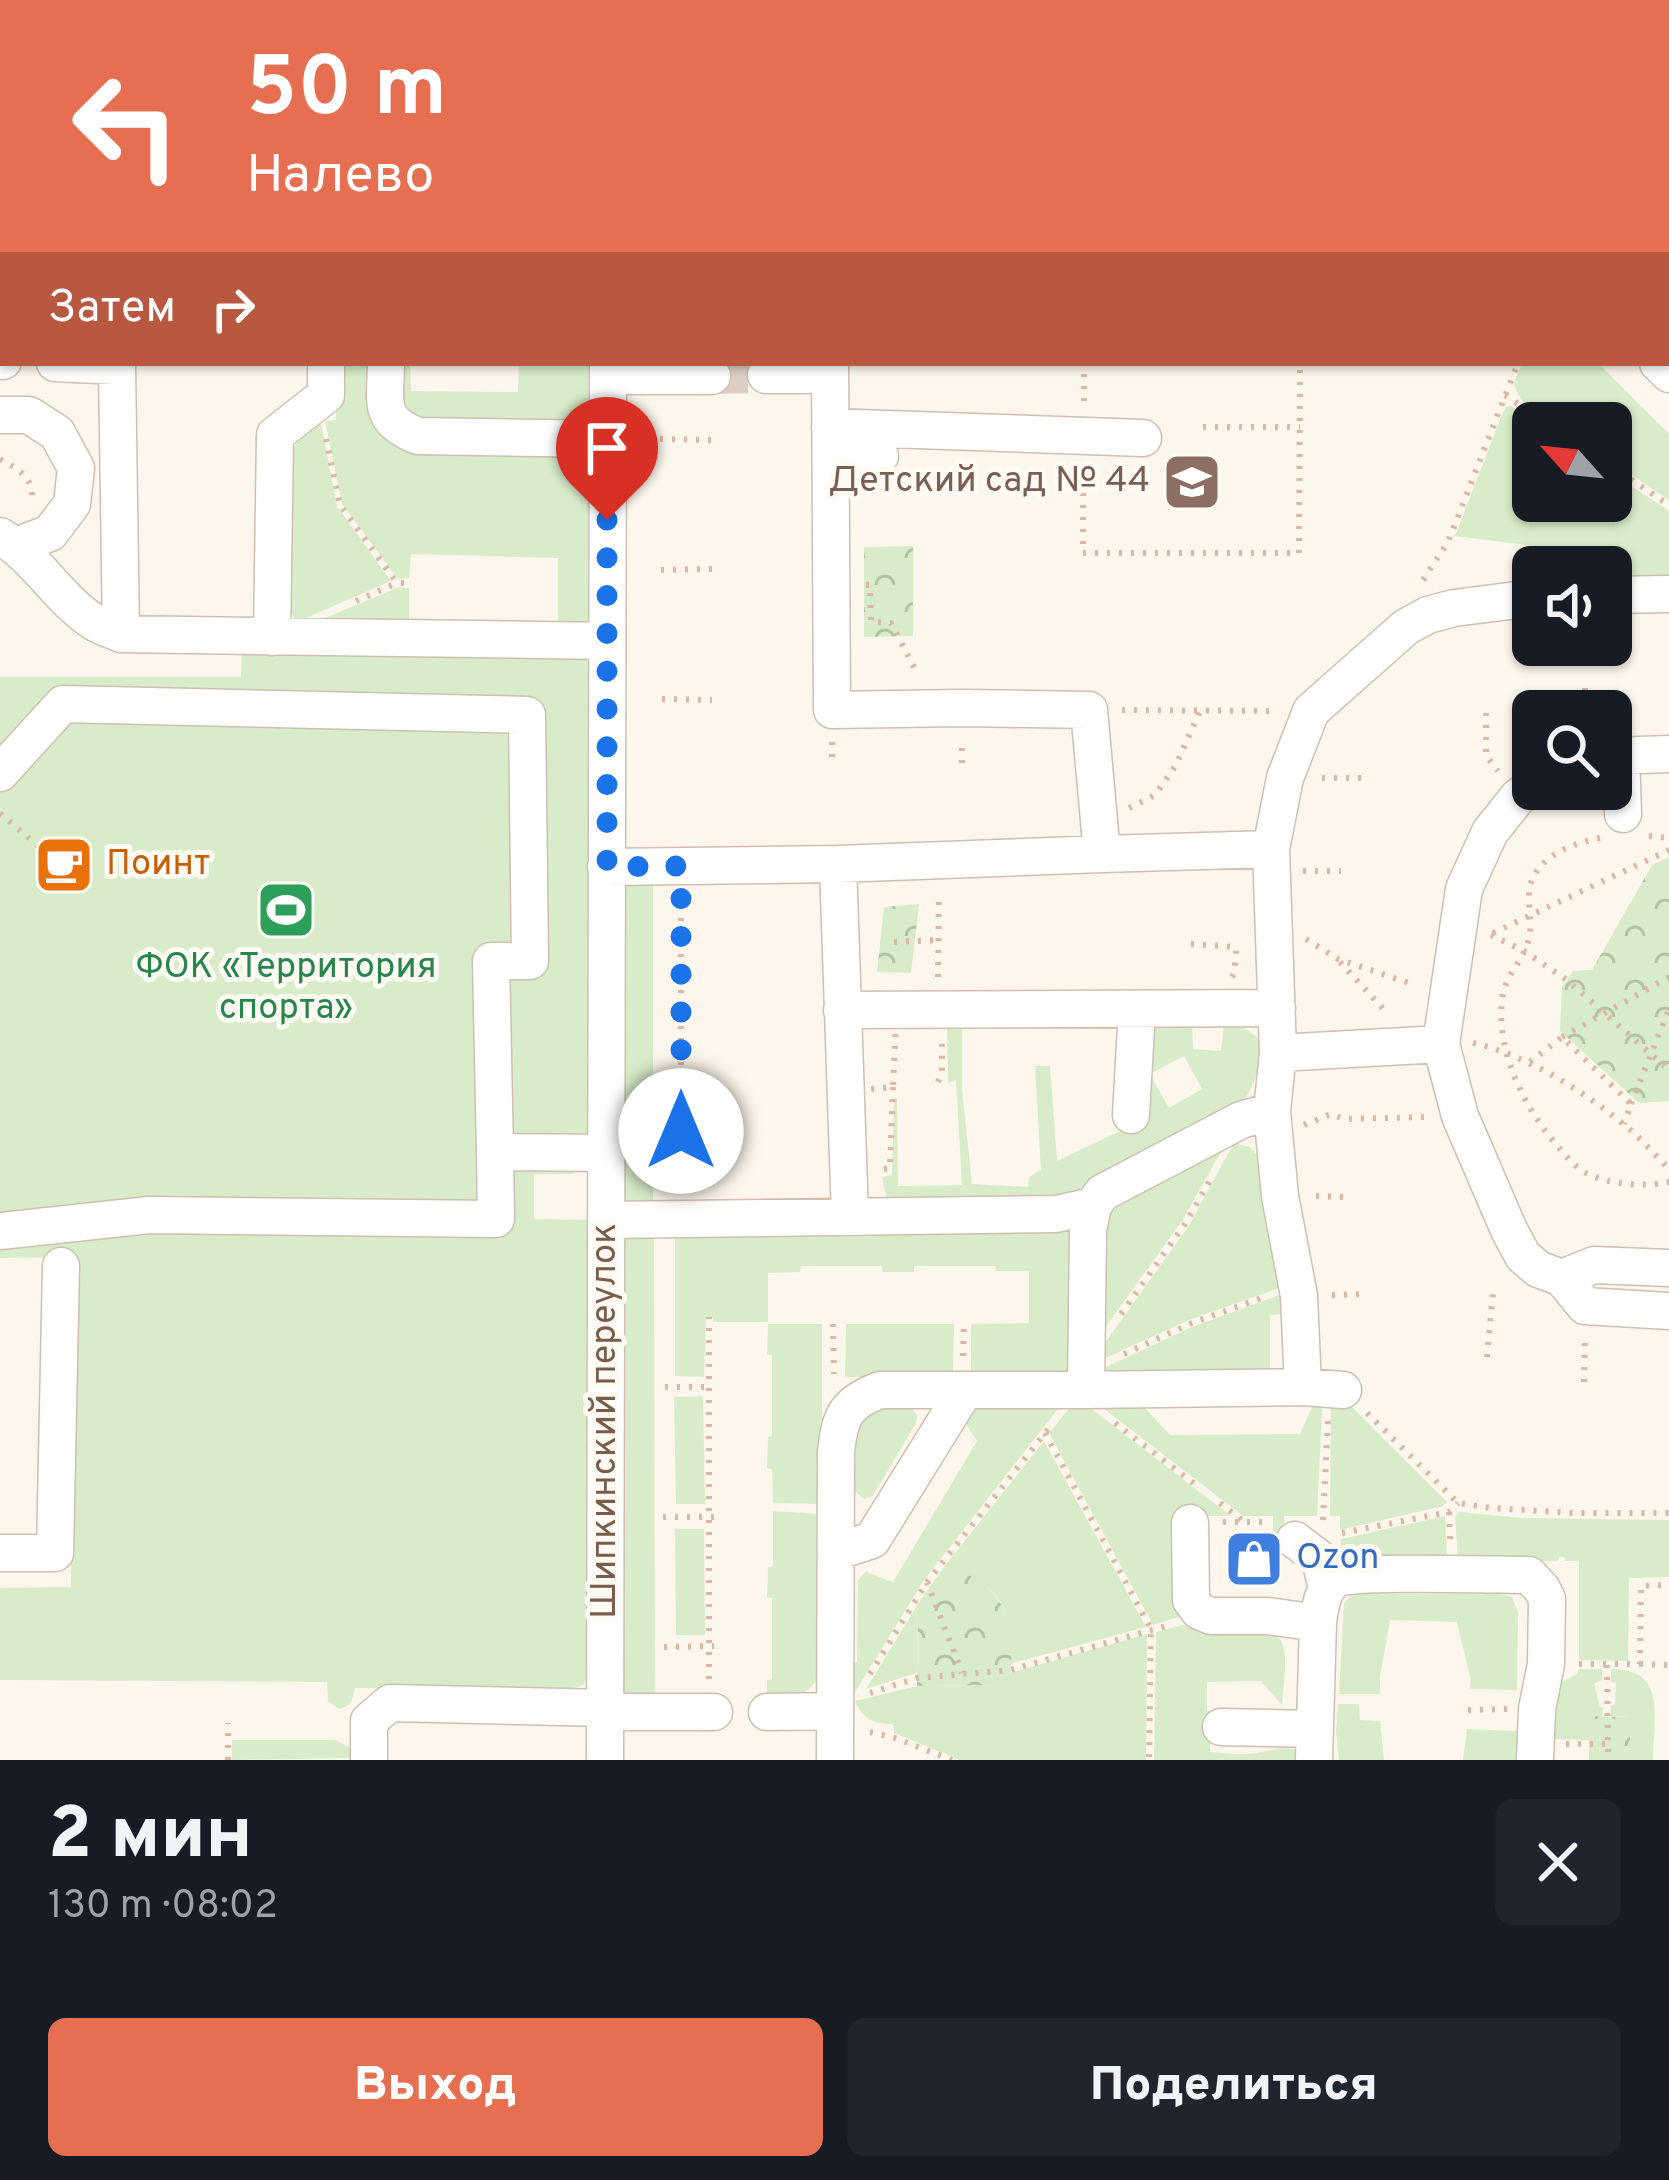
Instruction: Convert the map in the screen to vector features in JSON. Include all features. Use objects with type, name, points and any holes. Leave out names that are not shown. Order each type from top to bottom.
[{"type":"street","points":[[117,366],[121,634]]},
{"type":"street","points":[[272,637],[275,435],[326,395],[326,366]]},
{"type":"street","points":[[386,366],[386,411],[398,428],[418,436],[607,439]]},
{"type":"street","points":[[766,375],[829,369],[832,710],[1089,710],[1101,839]]},
{"type":"street","points":[[608,370],[712,376]]},
{"type":"street","name":"Шипкинский переулок","points":[[605,1760],[608,370]]},
{"type":"street","points":[[0,415],[29,415],[57,433],[76,468],[72,504],[50,533],[8,541]]},
{"type":"street","points":[[830,441],[1143,438]]},
{"type":"street","points":[[830,441],[880,456]]},
{"type":"street","points":[[8,541],[95,622],[121,634],[607,641]]},
{"type":"street","points":[[1632,595],[1669,594]]},
{"type":"street","points":[[835,1760],[845,1704],[836,1452],[847,1409],[860,1398],[880,1390],[965,1390],[1086,1374],[1325,1395],[1280,1196],[1273,1124],[1276,1008],[1256,921],[1285,778],[1311,711],[1406,626],[1454,608],[1512,601]]},
{"type":"street","points":[[0,773],[63,704],[527,715],[530,961],[491,961],[496,1219],[149,1215],[0,1231]]},
{"type":"street","points":[[1632,755],[1669,754]]},
{"type":"street","points":[[1512,807],[1490,832],[1464,889],[1447,995],[1429,1044],[1487,1184],[1523,1256],[1538,1269],[1562,1278],[1585,1306],[1669,1311]]},
{"type":"street","points":[[1621,810],[1623,829]]},
{"type":"street","points":[[607,867],[940,860],[1101,839],[1271,849]]},
{"type":"street","points":[[838,864],[850,1217]]},
{"type":"street","points":[[842,1010],[1276,1008]]},
{"type":"street","points":[[1131,1114],[1137,1009]]},
{"type":"street","points":[[1278,1053],[1429,1044]]},
{"type":"street","points":[[1086,1374],[1088,1230],[1093,1206],[1102,1193],[1241,1120],[1273,1124]]},
{"type":"street","points":[[495,1152],[607,1153]]},
{"type":"street","points":[[606,1220],[1057,1214],[1093,1206]]},
{"type":"street","points":[[1562,1278],[1594,1265],[1669,1268]]},
{"type":"street","points":[[0,1553],[55,1553],[61,1266]]},
{"type":"street","points":[[836,1552],[872,1540],[965,1390]]},
{"type":"street","points":[[1190,1523],[1191,1600],[1211,1616],[1268,1616],[1322,1606],[1343,1575],[1528,1575],[1546,1599],[1546,1664],[1537,1709],[1535,1760]]},
{"type":"street","points":[[1221,1727],[1314,1745],[1320,1559],[1281,1540]]},
{"type":"street","points":[[375,1751],[369,1721],[390,1703],[712,1712]]},
{"type":"street","points":[[767,1712],[845,1704]]},
{"type":"path","points":[[1083,553],[1299,553],[1300,366]]},
{"type":"path","points":[[1406,626],[1407,605],[1448,542],[1517,366]]},
{"type":"path","points":[[1505,395],[1516,402]]},
{"type":"path","points":[[318,402],[340,505],[397,583],[410,583]]},
{"type":"path","points":[[1204,427],[1300,427]]},
{"type":"path","points":[[660,439],[712,440]]},
{"type":"path","points":[[0,459],[23,472],[33,487],[32,513],[8,541]]},
{"type":"path","points":[[1632,480],[1669,506]]},
{"type":"path","points":[[661,570],[712,569]]},
{"type":"path","points":[[832,583],[870,585],[871,622],[891,623],[919,676]]},
{"type":"path","points":[[662,699],[712,700]]},
{"type":"path","points":[[1089,710],[1311,711]]},
{"type":"path","points":[[1101,839],[1155,795],[1177,766],[1201,710]]},
{"type":"path","points":[[1486,713],[1486,756],[1512,780]]},
{"type":"path","points":[[0,813],[38,846]]},
{"type":"path","points":[[1669,838],[1623,829],[1569,846],[1546,860],[1531,879],[1531,929],[1502,998],[1507,1055],[1531,1108],[1577,1168],[1628,1184],[1669,1182]]},
{"type":"path","points":[[1669,850],[1491,934],[1567,980],[1669,1070]]},
{"type":"path","points":[[937,1010],[940,860]]},
{"type":"path","points":[[681,866],[681,1219]]},
{"type":"path","points":[[1238,1008],[1222,987],[1234,974],[1236,946],[1256,921],[1338,959],[1447,995]]},
{"type":"path","points":[[894,942],[939,940]]},
{"type":"path","points":[[1191,944],[1236,946]]},
{"type":"path","points":[[1338,959],[1429,1044],[1477,1043],[1529,1064],[1624,1124],[1669,1169]]},
{"type":"path","points":[[1529,1064],[1562,1037],[1669,977]]},
{"type":"path","points":[[1624,1124],[1669,1009]]},
{"type":"path","points":[[1562,1037],[1631,1104]]},
{"type":"path","points":[[1273,1124],[1331,1114],[1344,1119],[1460,1116]]},
{"type":"path","points":[[1086,1374],[1215,1172]]},
{"type":"path","points":[[1086,1374],[1192,1323],[1284,1290],[1299,1296]]},
{"type":"path","points":[[1487,1357],[1492,1293]]},
{"type":"path","points":[[710,1316],[712,1712]]},
{"type":"path","points":[[833,1324],[834,1377],[847,1409]]},
{"type":"path","points":[[664,1387],[711,1387]]},
{"type":"path","points":[[1324,1499],[1325,1395]]},
{"type":"path","points":[[1325,1395],[1458,1503],[1573,1513],[1669,1513]]},
{"type":"path","points":[[867,1678],[927,1582],[1056,1418]]},
{"type":"path","points":[[1111,1420],[1244,1522]]},
{"type":"path","points":[[1045,1433],[1151,1629],[1149,1760]]},
{"type":"path","points":[[1332,1545],[1342,1533],[1449,1512],[1458,1503]]},
{"type":"path","points":[[1449,1512],[1450,1544]]},
{"type":"path","points":[[663,1517],[711,1517]]},
{"type":"path","points":[[1190,1523],[1267,1522],[1281,1540]]},
{"type":"path","points":[[927,1582],[962,1673]]},
{"type":"path","points":[[1640,1664],[1641,1586],[1669,1586]]},
{"type":"path","points":[[845,1704],[917,1678],[1010,1670],[1182,1622]]},
{"type":"path","points":[[664,1646],[712,1646]]},
{"type":"path","points":[[1546,1664],[1669,1665]]},
{"type":"path","points":[[1606,1665],[1608,1760]]},
{"type":"path","points":[[228,1723],[228,1760]]},
{"type":"path","points":[[887,1736],[952,1760]]},
{"type":"green space","points":[[336,366],[410,366],[411,391],[518,392],[519,366],[588,366],[588,631],[558,631],[558,558],[411,554],[409,578],[399,579],[342,504],[325,421],[336,420]]},
{"type":"green space","points":[[1521,366],[1601,366],[1669,434],[1669,500],[1632,475],[1632,402],[1524,402],[1514,383]]},
{"type":"green space","points":[[1506,407],[1512,407],[1512,522],[1632,522],[1632,486],[1669,511],[1669,586],[1632,587],[1632,546],[1534,546],[1455,536]]},
{"type":"green space","points":[[321,423],[337,506],[391,581],[299,621],[284,599],[290,453],[307,430]]},
{"type":"green space","points":[[913,546],[913,636],[864,637],[864,547]]},
{"type":"green space","points":[[399,587],[409,588],[409,620],[503,622],[306,626]]},
{"type":"green space","points":[[242,649],[588,650],[588,1137],[572,1137],[574,1174],[534,1174],[534,1219],[588,1220],[588,1676],[583,1685],[570,1690],[355,1688],[349,1704],[339,1709],[328,1701],[327,1682],[0,1680],[0,1588],[71,1587],[70,1257],[0,1258],[0,677],[241,677]]},
{"type":"green space","points":[[1669,857],[1669,1101],[1639,1103],[1560,1031],[1562,987],[1573,971],[1592,970],[1652,865]]},
{"type":"green space","points":[[623,885],[653,885],[653,1204],[623,1203]]},
{"type":"green space","points":[[919,904],[911,973],[877,972],[884,907]]},
{"type":"green space","points":[[1148,1017],[1192,1022],[1193,1049],[1221,1051],[1224,1024],[1244,1028],[1261,1041],[1252,1087],[1234,1109],[1062,1198],[889,1209],[882,1177],[892,1175],[897,1098],[898,1186],[962,1185],[956,1080],[948,1083],[947,1028],[962,1027],[962,1089],[972,1184],[1028,1187],[1029,1177],[1041,1170],[1035,1066],[1050,1066],[1057,1161],[1139,1122]],"holes":[[[1184,1056],[1202,1089],[1169,1108],[1150,1074]]]},
{"type":"green space","points":[[1234,1143],[1250,1147],[1260,1159],[1285,1286],[1189,1320],[1099,1361],[1099,1351],[1188,1227]]},
{"type":"green space","points":[[1223,1148],[1182,1221],[1100,1335],[1100,1229],[1109,1209]]},
{"type":"green space","points":[[1068,1229],[1072,1236],[1068,1374],[971,1377],[971,1324],[1029,1323],[1029,1271],[996,1271],[995,1266],[914,1266],[914,1272],[883,1272],[882,1266],[801,1266],[800,1272],[768,1273],[768,1322],[713,1322],[713,1317],[706,1317],[704,1377],[675,1376],[675,1232]]},
{"type":"green space","points":[[623,1235],[654,1235],[655,1702],[624,1702]]},
{"type":"green space","points":[[1285,1293],[1286,1314],[1270,1315],[1270,1370],[1099,1372],[1192,1327]]},
{"type":"green space","points":[[768,1324],[822,1324],[822,1504],[773,1503],[772,1469],[767,1468],[768,1437],[772,1436]]},
{"type":"green space","points":[[846,1324],[954,1324],[953,1377],[845,1377]]},
{"type":"green space","points":[[1340,1395],[1447,1502],[1443,1506],[1340,1530],[1340,1516],[1330,1516],[1331,1399]]},
{"type":"green space","points":[[703,1396],[705,1504],[676,1504],[674,1397]]},
{"type":"green space","points":[[1320,1402],[1317,1516],[1284,1516],[1284,1542],[1273,1549],[1273,1516],[1243,1516],[1099,1405],[1141,1404],[1170,1435],[1300,1434],[1314,1403]]},
{"type":"green space","points":[[968,1404],[1061,1405],[924,1580],[852,1697],[848,1668],[857,1662],[858,1580],[866,1572],[893,1582],[977,1441],[967,1426]]},
{"type":"green space","points":[[1085,1404],[1231,1516],[1182,1516],[1182,1616],[1153,1625],[1049,1433],[1072,1405]]},
{"type":"green space","points":[[883,1407],[911,1407],[916,1423],[873,1496],[864,1499],[853,1490],[853,1442],[862,1422]]},
{"type":"green space","points":[[1044,1441],[1146,1627],[1010,1664],[1009,1626],[999,1600],[979,1582],[944,1567]]},
{"type":"green space","points":[[773,1511],[822,1514],[819,1676],[804,1692],[767,1699],[767,1681],[772,1679],[772,1598],[767,1597],[768,1567],[773,1566]]},
{"type":"green space","points":[[1459,1512],[1669,1520],[1669,1577],[1629,1578],[1628,1661],[1579,1660],[1579,1561],[1559,1557],[1558,1561],[1458,1561],[1455,1517]]},
{"type":"green space","points":[[1445,1516],[1447,1561],[1340,1560],[1341,1539]]},
{"type":"green space","points":[[675,1529],[704,1529],[705,1635],[676,1635]]},
{"type":"green space","points":[[944,1567],[977,1580],[1002,1605],[1011,1635],[1010,1685],[917,1686],[918,1604]]},
{"type":"green space","points":[[1357,1594],[1512,1597],[1518,1612],[1517,1690],[1470,1689],[1457,1622],[1390,1620],[1380,1694],[1339,1694],[1344,1604]]},
{"type":"green space","points":[[918,1604],[917,1673],[866,1689]]},
{"type":"green space","points":[[1182,1625],[1255,1627],[1279,1638],[1285,1656],[1282,1705],[1261,1681],[1207,1682],[1210,1752],[1249,1754],[1286,1748],[1301,1753],[1302,1760],[1154,1760],[1156,1632]]},
{"type":"green space","points":[[1147,1634],[1146,1760],[960,1760],[894,1733],[893,1724],[870,1720],[855,1701],[917,1686],[1009,1685],[1010,1673]]},
{"type":"green space","points":[[1579,1669],[1602,1669],[1602,1680],[1594,1684],[1602,1716],[1589,1717],[1589,1740],[1553,1739],[1555,1686]]},
{"type":"green space","points":[[1611,1669],[1642,1677],[1649,1687],[1655,1713],[1653,1760],[1630,1760],[1630,1717],[1611,1716],[1616,1683],[1611,1681]]},
{"type":"green space","points":[[1338,1704],[1359,1704],[1360,1720],[1380,1721],[1384,1760],[1339,1760]]},
{"type":"green space","points":[[1589,1716],[1630,1717],[1630,1760],[1589,1760]]},
{"type":"green space","points":[[1467,1729],[1518,1731],[1517,1760],[1463,1760]]},
{"type":"green space","points":[[232,1740],[335,1740],[349,1747],[353,1758],[232,1760]]},
{"type":"tunnel","points":[[712,376],[766,375]]},
{"type":"place","name":"Детский сад № 44","points":[[1192,482]]},
{"type":"place","name":"Поинт","points":[[64,865]]},
{"type":"place","name":"ФОК «Территория спорта»","points":[[286,910]]},
{"type":"place","name":"Ozon","points":[[1254,1559]]},
{"type":"route","points":[[607,520],[607,867],[681,866],[681,1131]]}]
